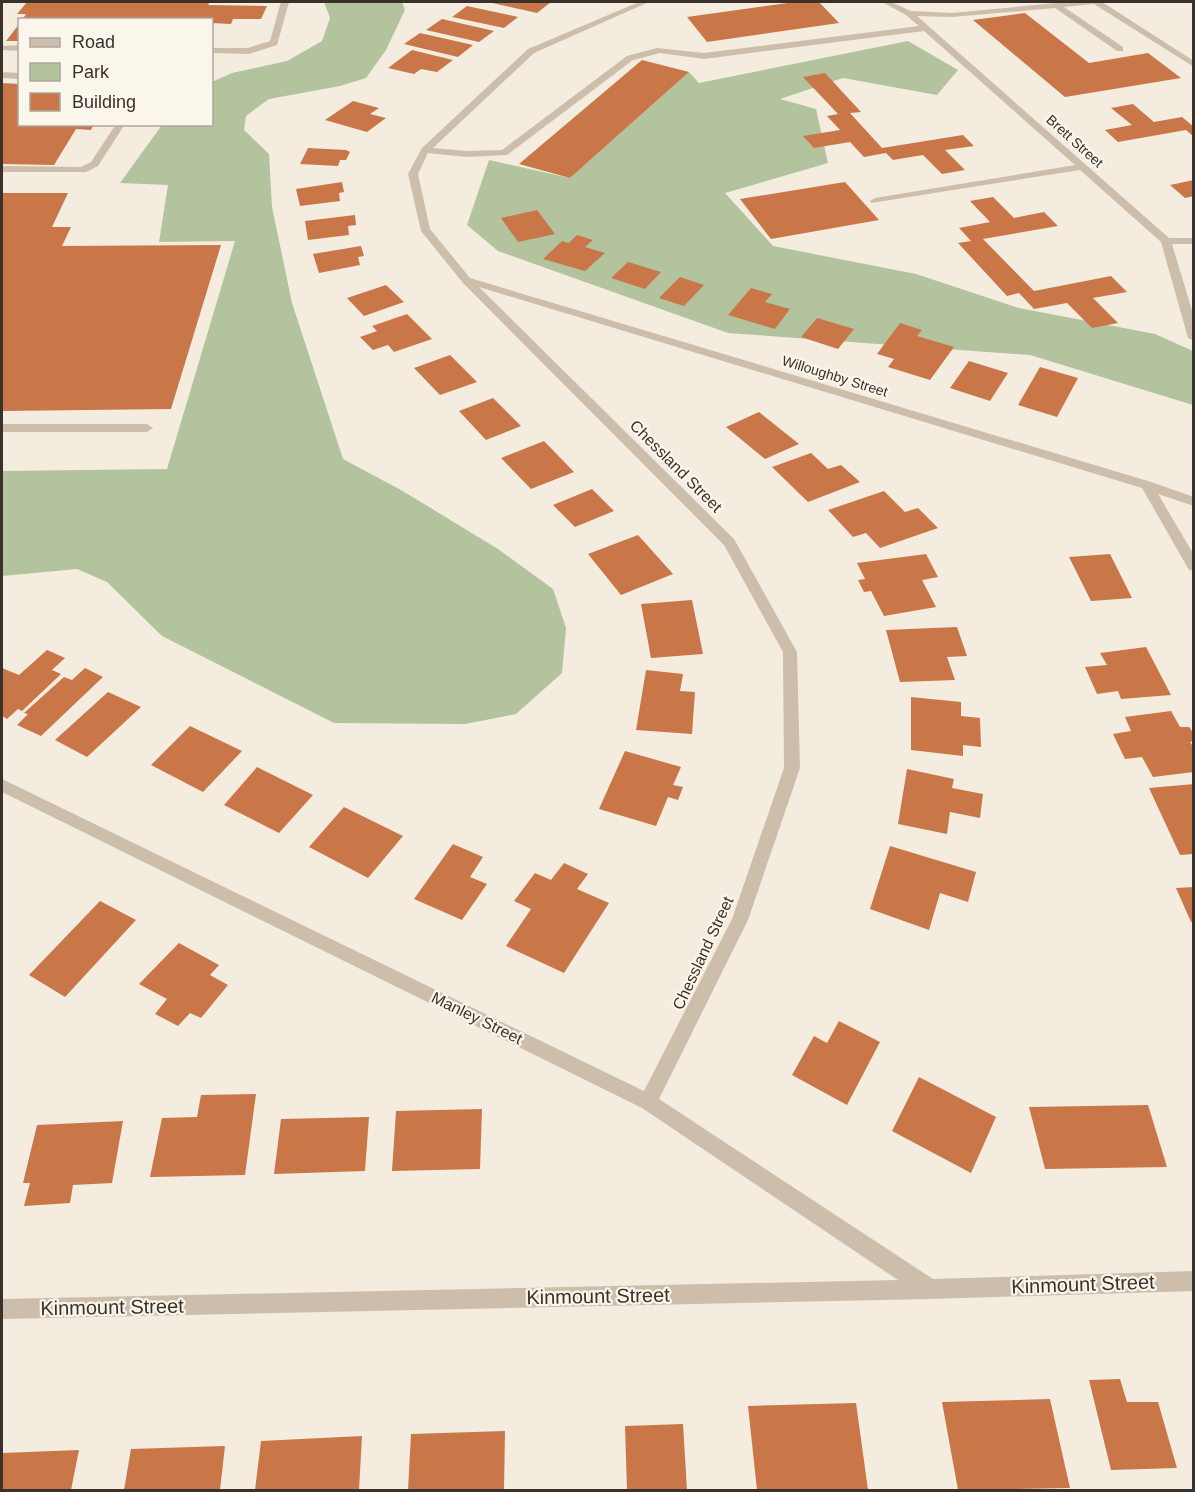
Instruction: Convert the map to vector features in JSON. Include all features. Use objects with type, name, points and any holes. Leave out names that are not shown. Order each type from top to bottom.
[{"type":"street","points":[[213,51],[249,51],[274,44],[285,2]]},
{"type":"street","name":"Chessland Street","points":[[645,2],[531,51],[425,150],[413,174],[425,229],[467,280],[729,542],[790,652],[792,768],[740,920],[648,1102]]},
{"type":"street","name":"Brett Street","points":[[886,2],[909,13],[1166,241]]},
{"type":"street","points":[[909,13],[952,15],[1092,2]]},
{"type":"street","points":[[1097,2],[1194,65]]},
{"type":"street","points":[[1056,5],[1120,49]]},
{"type":"street","points":[[425,150],[467,154],[504,153],[630,58],[660,50],[704,56],[925,28]]},
{"type":"street","points":[[2,48],[18,48]]},
{"type":"street","points":[[2,75],[18,76]]},
{"type":"street","points":[[2,170],[83,170],[94,164],[120,126]]},
{"type":"street","points":[[875,201],[1082,167]]},
{"type":"street","points":[[1194,241],[1166,241],[1194,339]]},
{"type":"street","name":"Willoughby Street","points":[[467,280],[1147,485],[1194,502]]},
{"type":"street","points":[[2,428],[147,428]]},
{"type":"street","points":[[1147,485],[1194,567]]},
{"type":"street","name":"Manley Street","points":[[2,785],[648,1102],[930,1289]]},
{"type":"street","name":"Kinmount Street","points":[[2,1309],[1194,1281]]},
{"type":"green space","points":[[324,2],[402,2],[405,10],[386,50],[366,78],[340,86],[269,99],[246,116],[244,130],[269,154],[272,207],[292,303],[343,459],[401,490],[498,549],[553,589],[566,628],[562,673],[516,714],[465,724],[334,723],[162,636],[107,582],[77,569],[2,576],[2,471],[167,469],[235,241],[159,242],[168,185],[120,183],[161,126],[213,126],[213,82],[232,73],[287,61],[322,41],[330,18]]},
{"type":"green space","points":[[908,41],[958,70],[937,95],[843,78],[780,99],[816,109],[828,163],[725,193],[773,246],[916,274],[1019,308],[1155,334],[1193,351],[1193,405],[1030,355],[728,333],[498,251],[467,225],[489,160],[570,178],[689,72],[699,83]]},
{"type":"building","points":[[27,2],[210,2],[208,5],[267,6],[261,19],[233,19],[231,24],[213,23],[213,18],[23,18],[26,14],[17,14]]},
{"type":"building","points":[[488,2],[551,2],[537,13]]},
{"type":"building","points":[[795,2],[819,2],[839,23],[707,42],[687,17]]},
{"type":"building","points":[[467,6],[518,17],[504,28],[452,17]]},
{"type":"building","points":[[1025,13],[1089,63],[1148,53],[1181,78],[1065,97],[973,20]]},
{"type":"building","points":[[442,19],[494,31],[479,42],[426,30]]},
{"type":"building","points":[[18,26],[18,41],[6,41]]},
{"type":"building","points":[[420,33],[473,45],[458,57],[404,44]]},
{"type":"building","points":[[412,50],[453,60],[437,72],[421,69],[414,74],[388,68]]},
{"type":"building","points":[[642,60],[689,72],[570,178],[519,164]]},
{"type":"building","points":[[825,73],[861,112],[850,113],[882,148],[963,135],[974,146],[945,150],[965,170],[942,174],[923,155],[893,160],[886,153],[864,157],[850,142],[814,148],[803,136],[840,130],[827,116],[838,114],[803,77]]},
{"type":"building","points":[[2,83],[18,84],[18,126],[93,126],[91,130],[76,129],[54,165],[2,164]]},
{"type":"building","points":[[353,101],[379,108],[370,114],[386,118],[367,132],[325,120]]},
{"type":"building","points":[[1133,104],[1154,122],[1182,117],[1194,127],[1194,137],[1186,130],[1118,142],[1105,130],[1132,125],[1111,108]]},
{"type":"building","points":[[308,148],[350,152],[346,160],[340,160],[338,166],[300,164]]},
{"type":"building","points":[[1194,180],[1194,196],[1185,198],[1170,185]]},
{"type":"building","points":[[342,182],[344,192],[339,193],[340,201],[300,206],[296,189]]},
{"type":"building","points":[[845,182],[879,220],[771,239],[740,199]]},
{"type":"building","points":[[2,193],[68,193],[52,227],[71,227],[62,246],[221,245],[171,409],[2,411]]},
{"type":"building","points":[[993,197],[1014,218],[1044,212],[1058,226],[983,239],[1034,291],[1111,276],[1127,292],[1093,298],[1118,323],[1092,328],[1067,303],[1034,309],[1019,293],[1007,296],[958,243],[971,241],[959,228],[990,222],[970,201]]},
{"type":"building","points":[[537,210],[555,234],[518,242],[501,218]]},
{"type":"building","points":[[355,215],[356,225],[348,226],[349,235],[308,240],[305,221]]},
{"type":"building","points":[[577,235],[593,240],[585,247],[605,253],[585,271],[543,259],[562,241],[569,243]]},
{"type":"building","points":[[361,246],[364,256],[358,257],[360,265],[319,273],[313,254]]},
{"type":"building","points":[[628,262],[661,272],[645,289],[611,278]]},
{"type":"building","points":[[680,277],[704,285],[684,306],[659,298]]},
{"type":"building","points":[[386,285],[404,302],[364,316],[347,298]]},
{"type":"building","points":[[751,288],[772,294],[765,302],[790,309],[775,329],[728,315]]},
{"type":"building","points":[[407,314],[432,339],[394,352],[388,345],[373,350],[360,337],[377,331],[372,326]]},
{"type":"building","points":[[817,318],[854,329],[838,349],[801,337]]},
{"type":"building","points":[[900,323],[922,330],[917,336],[954,347],[930,380],[888,367],[894,359],[877,354]]},
{"type":"building","points":[[450,355],[477,382],[440,395],[414,368]]},
{"type":"building","points":[[969,361],[1008,373],[990,401],[950,388]]},
{"type":"building","points":[[1040,367],[1078,378],[1057,417],[1018,405]]},
{"type":"building","points":[[493,398],[521,426],[486,440],[459,411]]},
{"type":"building","points":[[759,412],[799,444],[765,459],[726,427]]},
{"type":"building","points":[[544,441],[574,472],[531,489],[501,458]]},
{"type":"building","points":[[811,453],[828,469],[841,465],[860,482],[808,502],[772,467]]},
{"type":"building","points":[[592,489],[614,511],[575,527],[553,505]]},
{"type":"building","points":[[884,491],[905,512],[918,508],[938,528],[880,548],[866,533],[853,537],[828,510]]},
{"type":"building","points":[[638,535],[673,574],[621,595],[588,554]]},
{"type":"building","points":[[926,554],[938,577],[922,580],[936,607],[884,616],[871,591],[864,592],[858,580],[865,579],[857,563]]},
{"type":"building","points":[[1110,554],[1132,598],[1091,601],[1069,557]]},
{"type":"building","points":[[692,600],[703,654],[651,658],[641,604]]},
{"type":"building","points":[[957,627],[967,656],[947,657],[955,680],[900,682],[886,630]]},
{"type":"building","points":[[1146,647],[1171,695],[1121,699],[1118,691],[1097,694],[1085,667],[1107,665],[1100,653]]},
{"type":"building","points":[[47,650],[65,658],[52,670],[61,674],[22,711],[18,709],[7,719],[2,716],[2,668],[19,675]]},
{"type":"building","points":[[85,668],[103,677],[41,736],[17,725],[28,714],[24,713],[64,677],[72,680]]},
{"type":"building","points":[[646,670],[683,674],[680,691],[695,692],[692,734],[636,730]]},
{"type":"building","points":[[108,692],[141,707],[87,757],[55,740]]},
{"type":"building","points":[[911,697],[961,702],[961,716],[980,718],[981,747],[963,745],[963,756],[911,750]]},
{"type":"building","points":[[1171,711],[1180,727],[1189,727],[1194,734],[1194,741],[1190,742],[1194,748],[1194,772],[1153,777],[1142,757],[1125,759],[1113,734],[1131,731],[1125,717]]},
{"type":"building","points":[[190,726],[242,751],[203,792],[151,765]]},
{"type":"building","points":[[625,751],[681,767],[673,785],[683,787],[678,800],[668,797],[656,826],[599,809]]},
{"type":"building","points":[[257,767],[313,795],[279,833],[224,805]]},
{"type":"building","points":[[907,769],[954,779],[952,788],[983,794],[980,818],[950,812],[947,834],[898,824]]},
{"type":"building","points":[[1194,784],[1194,854],[1180,855],[1149,788]]},
{"type":"building","points":[[344,807],[403,836],[368,878],[309,847]]},
{"type":"building","points":[[453,844],[483,857],[470,877],[487,884],[462,920],[414,899]]},
{"type":"building","points":[[890,846],[976,872],[968,902],[940,893],[929,930],[870,909]]},
{"type":"building","points":[[564,863],[588,874],[577,889],[609,903],[564,973],[506,946],[531,909],[514,901],[535,873],[551,880]]},
{"type":"building","points":[[1194,887],[1194,921],[1191,922],[1176,888]]},
{"type":"building","points":[[100,901],[136,920],[65,997],[29,975]]},
{"type":"building","points":[[179,943],[219,965],[210,975],[228,985],[201,1018],[190,1013],[178,1026],[155,1014],[167,999],[139,984]]},
{"type":"building","points":[[839,1021],[880,1042],[847,1105],[792,1075],[814,1036],[827,1043]]},
{"type":"building","points":[[919,1077],[996,1117],[971,1173],[892,1131]]},
{"type":"building","points":[[256,1094],[245,1175],[150,1177],[162,1118],[197,1117],[201,1095]]},
{"type":"building","points":[[1148,1105],[1167,1167],[1045,1169],[1029,1107]]},
{"type":"building","points":[[482,1109],[480,1169],[392,1171],[396,1111]]},
{"type":"building","points":[[369,1117],[365,1171],[274,1174],[281,1119]]},
{"type":"building","points":[[123,1121],[112,1183],[73,1185],[70,1203],[24,1206],[30,1183],[23,1183],[37,1125]]},
{"type":"building","points":[[1120,1379],[1127,1402],[1158,1402],[1177,1468],[1111,1470],[1089,1380]]},
{"type":"building","points":[[1050,1399],[1070,1488],[958,1490],[942,1402]]},
{"type":"building","points":[[856,1403],[868,1490],[757,1490],[748,1406]]},
{"type":"building","points":[[683,1424],[687,1490],[627,1490],[625,1426]]},
{"type":"building","points":[[505,1431],[504,1490],[408,1490],[411,1434]]},
{"type":"building","points":[[362,1436],[359,1490],[255,1490],[261,1441]]},
{"type":"building","points":[[225,1446],[220,1490],[124,1490],[131,1449]]},
{"type":"building","points":[[79,1450],[71,1490],[2,1490],[2,1453]]}]
